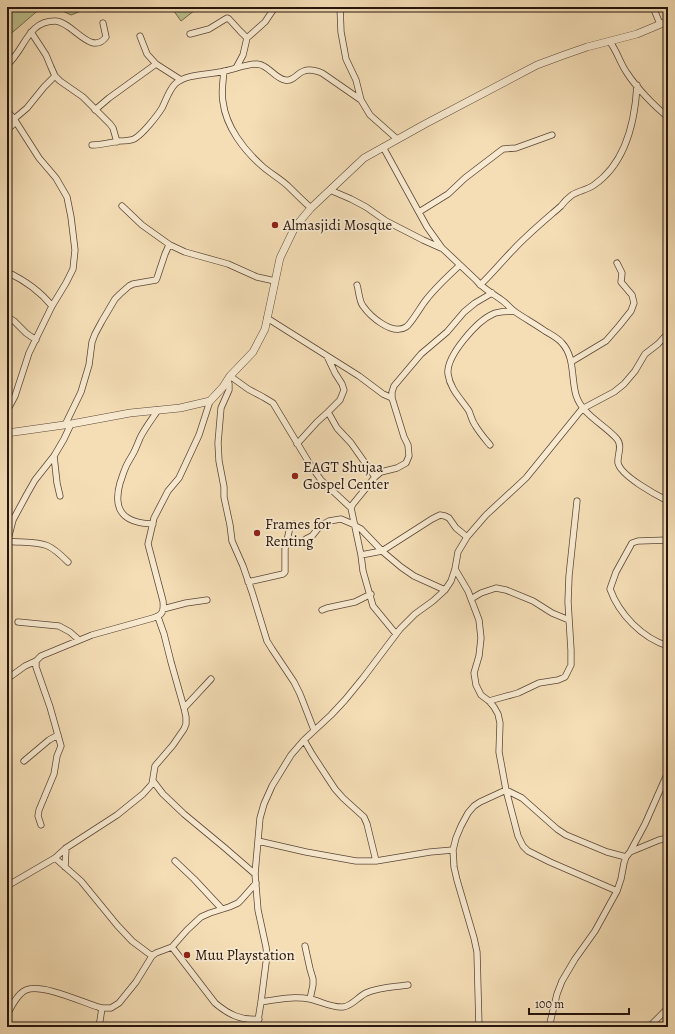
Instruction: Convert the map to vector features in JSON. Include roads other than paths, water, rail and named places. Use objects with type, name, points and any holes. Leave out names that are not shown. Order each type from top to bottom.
[{"type":"street","points":[[236,68],[243,55],[247,38],[264,22],[275,7]]},
{"type":"street","points":[[326,7],[339,7],[340,32],[346,59],[356,80],[361,100],[370,115],[397,139]]},
{"type":"street","points":[[653,7],[660,24]]},
{"type":"street","points":[[190,34],[209,29],[227,18],[247,38]]},
{"type":"street","points":[[7,65],[12,61],[33,29],[40,24],[56,21],[60,22],[93,43],[98,43],[102,42],[106,37],[103,23]]},
{"type":"street","points":[[164,609],[148,544],[154,518],[168,491],[179,478],[199,435],[210,401],[253,352],[265,329],[280,258],[295,227],[311,208],[364,158],[537,65],[587,47],[637,34],[668,21]]},
{"type":"street","points":[[31,32],[46,55],[55,76],[60,82],[83,97],[110,124],[113,128],[117,142]]},
{"type":"street","points":[[140,36],[147,54],[156,64],[181,80]]},
{"type":"street","points":[[610,42],[616,50],[627,72],[637,85],[656,107],[668,117]]},
{"type":"street","points":[[95,110],[156,64]]},
{"type":"street","points":[[92,145],[133,139],[139,135],[153,120],[172,88],[181,80],[190,76],[224,72],[246,65],[264,65],[281,78],[288,80],[304,71],[316,71],[322,73],[361,100]]},
{"type":"street","points":[[224,72],[222,88],[226,116],[241,145],[255,160],[288,186],[311,208]]},
{"type":"street","points":[[7,130],[55,76]]},
{"type":"street","points":[[480,285],[523,240],[573,195],[593,186],[611,170],[625,146],[636,103],[637,85]]},
{"type":"street","points":[[7,110],[39,158],[56,178],[67,197],[75,250],[73,269],[52,306],[29,353],[15,396],[7,411]]},
{"type":"street","points":[[420,212],[448,194],[470,174],[503,149],[516,148],[552,135]]},
{"type":"street","points":[[383,147],[427,227],[442,248],[480,285],[505,302],[514,311],[562,343],[570,355],[576,394],[582,409],[608,429],[619,442],[618,462],[620,468],[632,480],[668,501]]},
{"type":"street","points":[[330,190],[366,207],[386,221],[442,248]]},
{"type":"street","points":[[122,206],[142,226],[169,245],[185,252],[228,264],[257,276],[275,281]]},
{"type":"street","points":[[68,562],[56,550],[45,544],[38,542],[7,542],[13,520],[26,494],[62,443],[81,392],[89,365],[92,342],[102,321],[115,299],[129,286],[156,280],[169,245]]},
{"type":"street","points":[[570,362],[606,341],[631,311],[634,303],[632,295],[621,282],[622,273],[617,263]]},
{"type":"street","points":[[357,285],[362,305],[376,320],[399,330],[407,326],[426,299],[442,281],[460,265]]},
{"type":"street","points":[[7,272],[28,284],[45,297],[52,306]]},
{"type":"street","points":[[396,634],[373,606],[351,508],[375,477],[381,472],[397,468],[406,463],[409,456],[408,445],[404,437],[392,398],[394,386],[420,354],[447,332],[464,312],[475,303],[492,293]]},
{"type":"street","points":[[490,445],[475,425],[468,410],[454,391],[448,372],[452,359],[472,330],[484,319],[494,313],[514,311]]},
{"type":"street","points":[[7,316],[36,340]]},
{"type":"street","points":[[267,318],[359,376],[383,394],[392,398]]},
{"type":"street","points":[[257,1027],[267,955],[258,910],[255,874],[260,818],[272,786],[291,755],[304,740],[345,700],[400,629],[415,614],[445,590],[456,569],[458,552],[467,537],[486,515],[526,478],[582,409],[614,392],[624,384],[646,354],[668,333]]},
{"type":"street","points":[[297,444],[340,400],[344,390],[327,356]]},
{"type":"street","points":[[229,378],[273,403],[310,466],[321,480],[351,508]]},
{"type":"street","points":[[229,378],[229,390],[221,408],[218,443],[224,497],[232,541],[243,566],[267,641],[294,682],[302,698],[314,730]]},
{"type":"street","points":[[7,434],[68,425],[130,413],[180,408],[210,401]]},
{"type":"street","points":[[153,524],[130,520],[126,517],[121,511],[117,502],[117,493],[124,469],[146,426],[158,410]]},
{"type":"street","points":[[328,412],[337,428],[351,443],[375,477]]},
{"type":"street","points":[[54,456],[60,496]]},
{"type":"street","points":[[489,701],[518,694],[539,683],[558,680],[565,677],[571,664],[568,576],[577,501]]},
{"type":"street","points":[[361,555],[382,551],[440,515],[449,518],[456,528],[467,537]]},
{"type":"street","points":[[306,539],[312,536],[320,526],[329,521],[341,519],[361,529],[382,551],[414,576],[445,590]]},
{"type":"street","points":[[248,582],[283,574],[285,572],[285,549],[290,527],[294,524]]},
{"type":"street","points":[[668,540],[638,541],[632,543],[616,572],[610,589],[626,616],[632,622],[647,636],[668,646]]},
{"type":"street","points":[[456,569],[468,591],[479,620],[481,638],[474,673],[476,685],[482,695],[489,701],[498,714],[500,723],[499,752],[506,790],[522,846],[528,851],[550,862],[617,891]]},
{"type":"street","points":[[471,599],[496,588],[506,590],[533,601],[552,613],[569,620]]},
{"type":"street","points":[[322,610],[355,602],[370,594]]},
{"type":"street","points":[[7,679],[25,666],[36,661],[41,656],[79,640],[97,633],[158,617],[164,609],[186,603],[207,600]]},
{"type":"street","points":[[8,884],[34,871],[55,858],[66,848],[117,815],[143,794],[153,781],[155,766],[184,729],[186,717],[184,708],[158,617]]},
{"type":"street","points":[[18,622],[59,626],[70,632],[79,640]]},
{"type":"street","points":[[36,661],[36,667],[48,700],[61,746],[57,756],[54,774],[39,810],[38,816],[41,825]]},
{"type":"street","points":[[184,708],[211,679]]},
{"type":"street","points":[[24,760],[49,740],[58,735]]},
{"type":"street","points":[[304,740],[335,789],[364,817],[376,861]]},
{"type":"street","points":[[549,1027],[557,994],[562,982],[575,959],[595,931],[617,891],[628,854],[645,824],[668,772]]},
{"type":"street","points":[[153,781],[163,794],[184,814],[255,874]]},
{"type":"street","points":[[479,1027],[477,952],[454,867],[453,850],[461,826],[468,813],[474,806],[492,795],[506,790],[522,798],[557,829],[566,835],[607,852],[628,854],[659,840],[668,838]]},
{"type":"street","points":[[258,841],[351,860],[376,861],[430,852],[453,850]]},
{"type":"street","points":[[65,867],[66,848]]},
{"type":"street","points":[[55,858],[81,881],[117,925],[132,940],[152,956]]},
{"type":"street","points":[[175,861],[222,909]]},
{"type":"street","points":[[7,1015],[24,990],[33,988],[51,991],[102,1008],[111,1008],[119,1003],[136,982],[152,956],[172,947],[196,921],[210,912],[222,909],[238,902],[256,884]]},
{"type":"street","points":[[305,946],[314,985],[310,999]]},
{"type":"street","points":[[172,947],[215,1003],[223,1010],[242,1018],[252,1020],[259,1019]]},
{"type":"street","points":[[261,1002],[289,997],[310,999],[336,1007],[343,1007],[349,1006],[359,997],[367,993],[383,988],[408,985]]},
{"type":"street","points":[[99,1027],[102,1008]]},
{"type":"street","points":[[649,1027],[668,1008]]},
{"type":"place","name":"Almasjidi Mosque","points":[[275,225]]},
{"type":"place","name":"EAGT Shujaa Gospel Center","points":[[295,476]]},
{"type":"place","name":"Frames for Renting","points":[[257,533]]},
{"type":"place","name":"Muu Playstation","points":[[187,955]]}]
